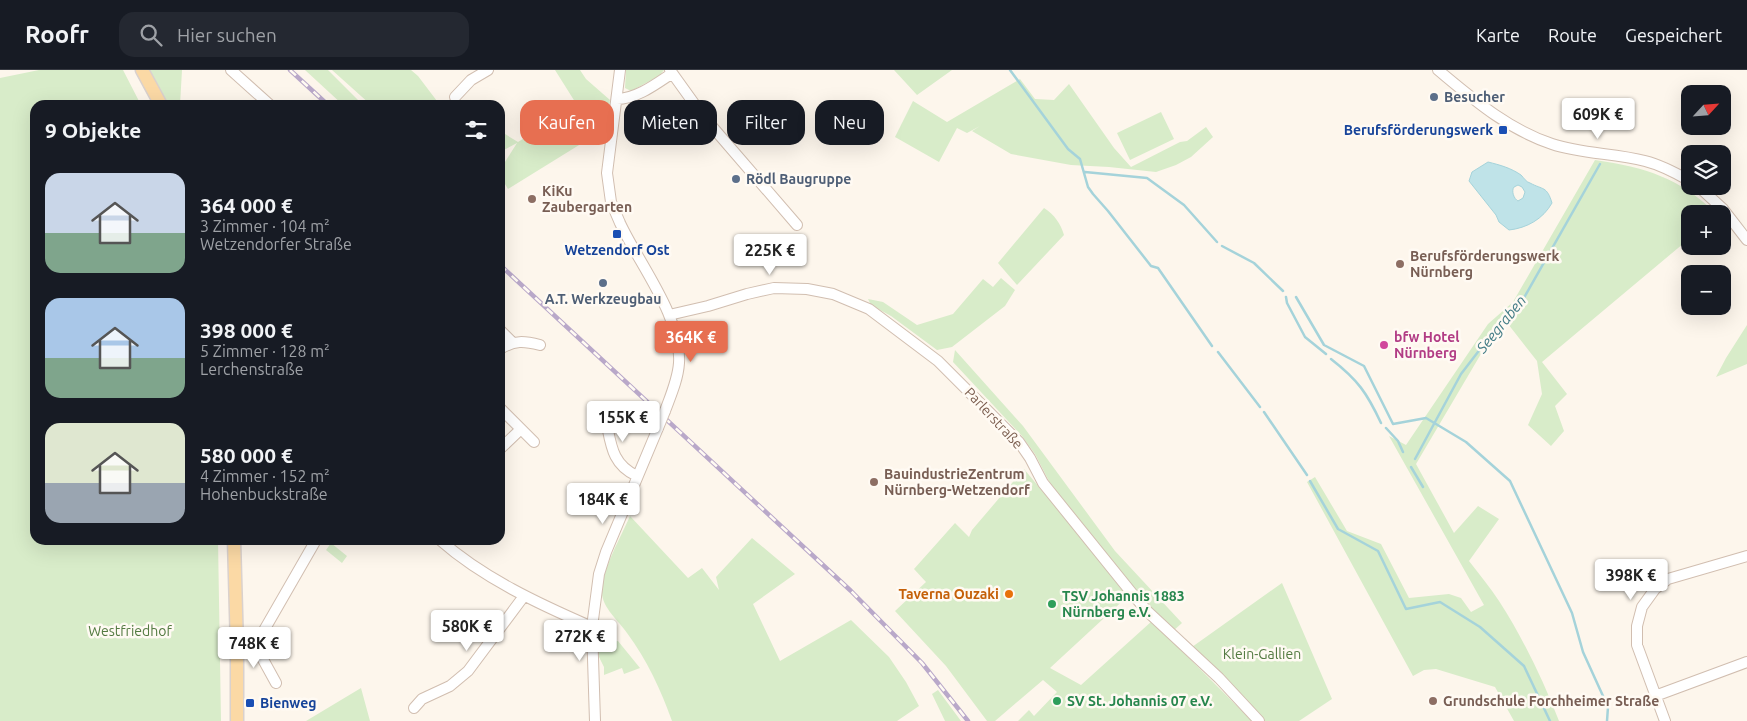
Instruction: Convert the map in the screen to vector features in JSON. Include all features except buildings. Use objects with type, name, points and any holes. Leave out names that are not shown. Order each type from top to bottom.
[{"type":"main road","points":[[142,70],[159,100]]},
{"type":"main road","points":[[234,545],[237,721]]},
{"type":"street","points":[[231,70],[264,100]]},
{"type":"street","points":[[456,97],[470,80],[488,70]]},
{"type":"street","points":[[595,721],[592,627],[595,594],[602,563],[665,411],[675,384],[679,365],[678,342],[669,315],[622,228],[611,202],[607,172],[620,70]]},
{"type":"street","points":[[1438,70],[1495,117],[1535,137],[1552,144],[1646,161],[1667,168],[1681,176]]},
{"type":"street","points":[[617,99],[624,99],[635,95],[670,72],[703,116],[797,225]]},
{"type":"street","points":[[1708,195],[1724,209],[1747,240]]},
{"type":"street","name":"Parlerstraße","points":[[669,315],[774,288],[807,289],[833,294],[869,309],[938,361],[1019,442],[1043,483],[1135,598],[1219,678],[1259,721]]},
{"type":"street","points":[[505,335],[512,342]]},
{"type":"street","points":[[505,346],[524,340],[540,345]]},
{"type":"street","points":[[505,413],[534,442]]},
{"type":"street","points":[[605,416],[611,448],[618,462],[626,471],[637,476]]},
{"type":"street","points":[[505,444],[520,429]]},
{"type":"street","points":[[237,648],[254,643],[262,634],[313,545]]},
{"type":"street","points":[[447,545],[468,561],[524,596],[592,627]]},
{"type":"street","points":[[1665,721],[1640,654],[1636,634],[1638,616],[1648,597],[1668,579],[1747,556]]},
{"type":"street","points":[[414,708],[422,699],[450,686],[468,671],[524,596]]},
{"type":"street","points":[[254,643],[276,683]]},
{"type":"street","points":[[1655,696],[1747,662]]},
{"type":"green space","name":"Westfriedhof","points":[[39,70],[123,70],[138,100],[30,100],[30,545],[218,545],[221,721],[0,721],[0,78]]},
{"type":"green space","points":[[150,70],[182,70],[180,100],[166,100]]},
{"type":"green space","points":[[305,70],[328,70],[358,100],[338,100]]},
{"type":"green space","points":[[332,70],[411,70],[436,100],[365,100]]},
{"type":"green space","points":[[555,70],[580,70],[586,79],[610,100],[574,100]]},
{"type":"green space","points":[[626,70],[664,70],[659,76],[631,91],[625,88]]},
{"type":"green space","points":[[894,70],[952,70],[917,95]]},
{"type":"green space","points":[[1020,79],[1035,99],[1054,100],[1069,84],[1114,148],[1131,167],[1180,142],[1187,141],[1206,127],[1213,137],[1191,157],[1156,172],[1071,165],[1011,154],[972,131],[980,126],[967,133],[957,128],[939,162],[895,137],[913,101],[947,122]]},
{"type":"green space","points":[[1161,112],[1174,139],[1130,160],[1117,133]]},
{"type":"green space","points":[[505,134],[518,142],[520,141],[520,145],[579,145],[508,189],[505,184],[505,162],[517,143],[505,149]]},
{"type":"green space","points":[[1595,160],[1631,167],[1661,176],[1681,186],[1681,195],[1695,195],[1707,205],[1681,205],[1681,246],[1542,362],[1567,394],[1555,406],[1564,431],[1551,446],[1528,425],[1542,394],[1537,361],[1508,324],[1488,342],[1416,464],[1454,533],[1478,506],[1499,519],[1469,561],[1508,615],[1539,675],[1559,721],[1514,721],[1495,687],[1436,669],[1424,670],[1413,676],[1307,482],[1315,477],[1347,531],[1381,544],[1409,598],[1449,594],[1461,598],[1471,612],[1484,605],[1389,436],[1406,445],[1488,324],[1513,302]]},
{"type":"green space","points":[[1044,208],[1057,220],[1064,235],[1017,285],[998,263]]},
{"type":"green space","points":[[1001,278],[1015,290],[1005,306],[952,347],[937,350],[891,316],[871,305],[868,299],[883,302],[917,325],[953,314],[983,279],[993,287]]},
{"type":"green space","points":[[1747,325],[1747,364],[1716,377],[1726,358]]},
{"type":"green space","points":[[955,350],[1023,426],[1115,551],[1182,623],[1173,631],[1150,608],[1053,489],[1035,454],[1022,436],[953,362]]},
{"type":"green space","name":"TSV Johannis 1883 Nürnberg e.V.","points":[[1024,469],[1129,595],[1050,668],[1081,685],[1152,621],[1252,721],[1018,721],[1029,710],[1034,716],[1057,692],[1043,680],[995,721],[987,721],[946,666],[895,611],[926,582],[914,569],[955,523],[969,537],[972,530]]},
{"type":"green space","points":[[630,516],[688,578],[702,568],[719,590],[716,577],[752,538],[795,574],[753,604],[780,661],[851,620],[889,657],[919,706],[897,721],[672,721],[647,665],[627,633],[607,608],[602,597],[605,573]]},
{"type":"green space","points":[[330,545],[333,545],[347,556],[342,563],[326,550]]},
{"type":"green space","name":"Klein-Gallien","points":[[1282,583],[1332,699],[1299,721],[1264,721],[1192,647]]},
{"type":"green space","points":[[618,641],[640,668],[624,674],[622,668],[604,675],[604,667],[599,657],[598,644]]},
{"type":"green space","points":[[361,688],[370,721],[306,721]]},
{"type":"green space","points":[[938,690],[961,721],[945,721],[932,694]]},
{"type":"water","points":[[1488,162],[1513,170],[1526,181],[1544,189],[1552,203],[1544,214],[1534,222],[1509,230],[1499,222],[1496,215],[1469,181],[1472,172]],"holes":[[[1518,185],[1525,192],[1523,198],[1518,201],[1513,195],[1513,189]]]},
{"type":"waterway","points":[[1010,70],[1068,149],[1080,159],[1088,187],[1093,194],[1151,266],[1158,268],[1212,346]]},
{"type":"waterway","name":"Seegraben","points":[[1415,459],[1461,374],[1491,335],[1517,310],[1600,164]]},
{"type":"waterway","points":[[1085,172],[1147,178],[1184,205],[1217,242]]},
{"type":"waterway","points":[[1222,246],[1254,263],[1283,291]]},
{"type":"waterway","points":[[1286,297],[1287,303],[1305,337],[1326,354]]},
{"type":"waterway","points":[[1296,297],[1324,345],[1364,366],[1393,424],[1426,418],[1466,442],[1510,481],[1572,613],[1583,652],[1608,707],[1607,721]]},
{"type":"waterway","points":[[1218,352],[1260,407]]},
{"type":"waterway","points":[[1331,359],[1361,388],[1381,423]]},
{"type":"waterway","points":[[1264,412],[1307,475]]},
{"type":"waterway","points":[[1386,428],[1398,441],[1403,452]]},
{"type":"waterway","points":[[1411,467],[1423,487]]},
{"type":"waterway","points":[[1310,481],[1338,529],[1378,551],[1406,609],[1440,602],[1480,627],[1524,666],[1550,721]]},
{"type":"railway","points":[[290,70],[323,100]]},
{"type":"railway","points":[[505,270],[851,591],[922,663],[968,721]]},
{"type":"place","name":"Besucher","points":[[1434,97]]},
{"type":"place","name":"Berufsförderungswerk","points":[[1503,130]]},
{"type":"place","name":"Rödl Baugruppe","points":[[736,179]]},
{"type":"place","name":"KiKu Zaubergarten","points":[[532,199]]},
{"type":"place","name":"Wetzendorf Ost","points":[[617,234]]},
{"type":"place","name":"Berufsförderungswerk Nürnberg","points":[[1400,264]]},
{"type":"place","name":"A.T. Werkzeugbau","points":[[603,283]]},
{"type":"place","name":"bfw Hotel Nürnberg","points":[[1384,345]]},
{"type":"place","name":"BauindustrieZentrum Nürnberg-Wetzendorf","points":[[874,482]]},
{"type":"place","name":"Taverna Ouzaki","points":[[1009,594]]},
{"type":"place","name":"TSV Johannis 1883 Nürnberg e.V.","points":[[1052,604]]},
{"type":"place","name":"SV St. Johannis 07 e.V.","points":[[1057,701]]},
{"type":"place","name":"Grundschule Forchheimer Straße","points":[[1433,701]]},
{"type":"place","name":"Bienweg","points":[[250,703]]}]
